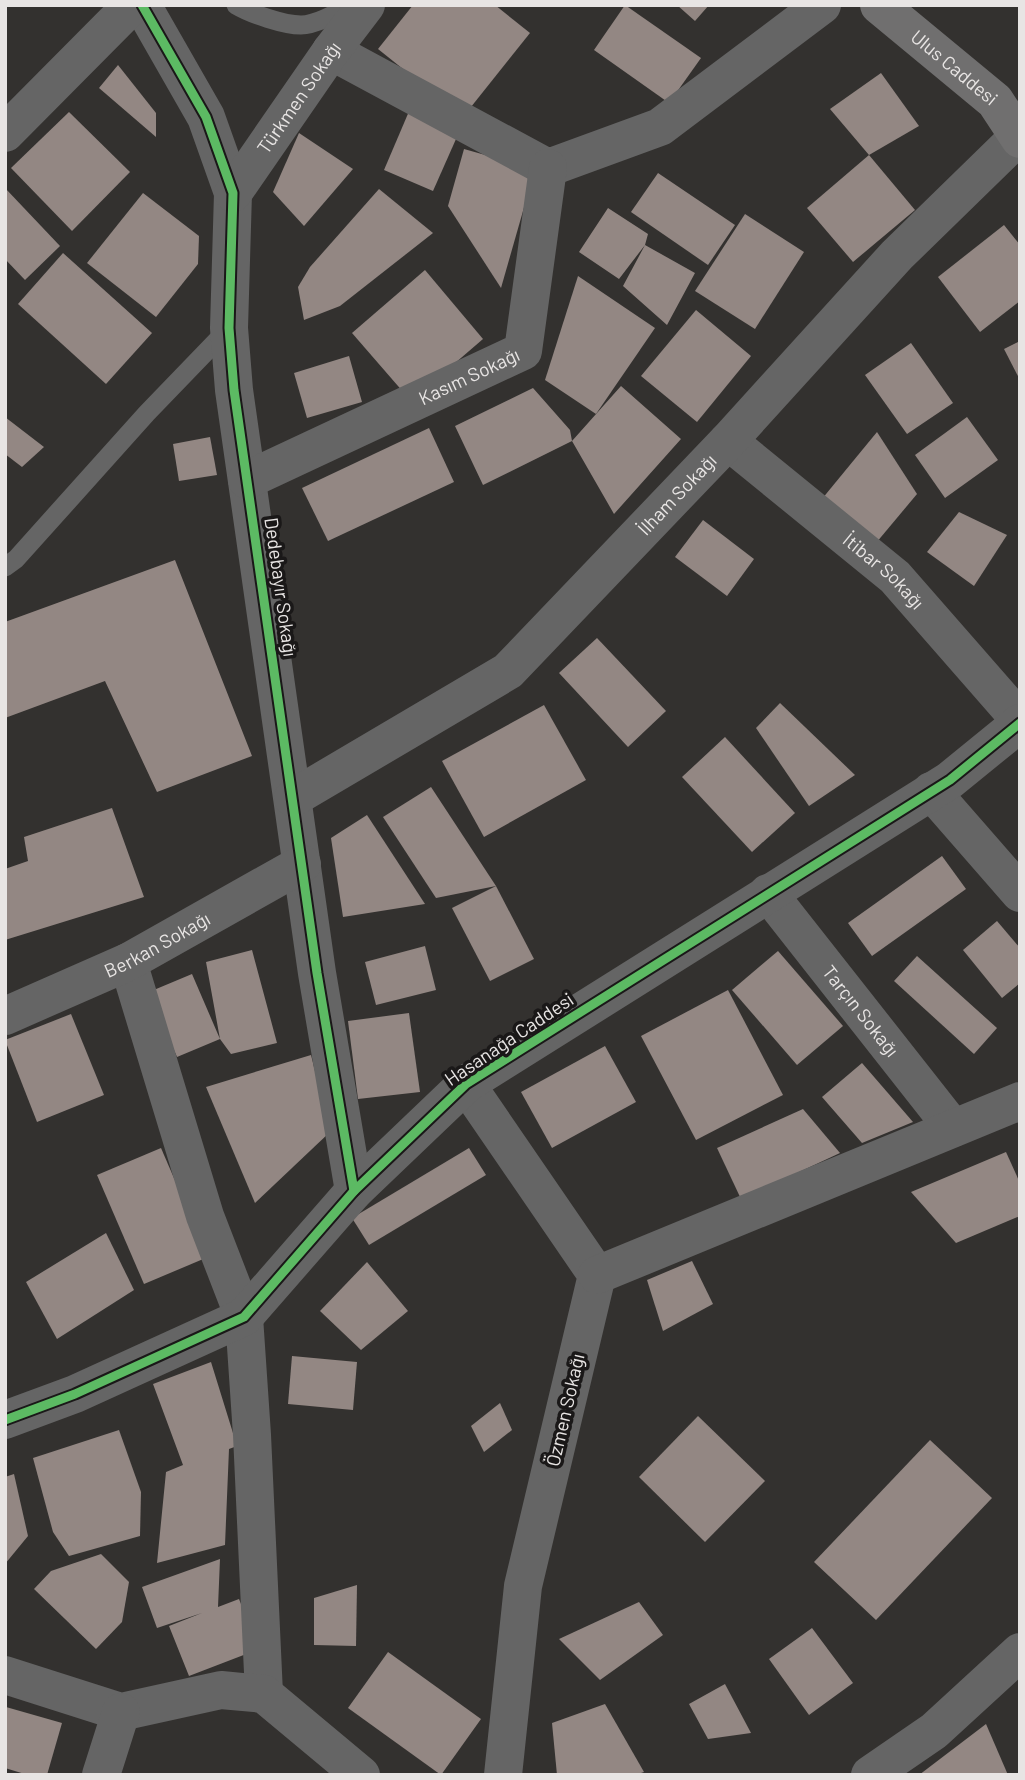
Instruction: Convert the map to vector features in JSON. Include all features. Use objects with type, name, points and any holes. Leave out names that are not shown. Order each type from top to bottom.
[{"type":"main road","name":"Ulus Caddesi","points":[[879,5],[995,101],[1019,136]]},
{"type":"street","points":[[5,133],[132,5]]},
{"type":"street","name":"Dedebayır Sokağı","points":[[142,5],[206,117],[233,193],[229,328],[234,390],[317,973],[354,1191]]},
{"type":"street","name":"Türkmen Sokağı","points":[[233,193],[366,5]]},
{"type":"street","points":[[331,51],[548,168],[660,127],[822,5]]},
{"type":"street","name":"İlham Sokağı","points":[[293,798],[508,671],[728,441],[897,255],[1019,136]]},
{"type":"street","name":"Kasım Sokağı","points":[[247,480],[523,351],[548,168]]},
{"type":"street","name":"İtibar Sokağı","points":[[728,441],[895,577],[1020,721]]},
{"type":"street","name":"Hasanağa Caddesi","points":[[5,1420],[75,1394],[244,1317],[354,1191],[466,1084],[950,779],[1020,721]]},
{"type":"street","points":[[931,791],[1020,893]]},
{"type":"street","name":"Berkan Sokağı","points":[[5,1016],[128,962],[302,864]]},
{"type":"street","name":"Tarçın Sokağı","points":[[768,893],[953,1128]]},
{"type":"street","points":[[128,962],[205,1216],[244,1317],[264,1694]]},
{"type":"street","points":[[466,1084],[597,1275],[1020,1101]]},
{"type":"street","name":"Özmen Sokağı","points":[[503,1775],[523,1586],[597,1275]]},
{"type":"street","points":[[870,1775],[934,1731],[1020,1652]]},
{"type":"street","points":[[5,1675],[121,1712],[221,1690],[264,1694],[361,1775]]},
{"type":"street","points":[[101,1775],[121,1712]]},
{"type":"lane","points":[[236,5],[251,13],[302,25],[340,13],[346,5]]},
{"type":"lane","points":[[5,566],[16,559],[229,328]]},
{"type":"building","points":[[413,5],[495,5],[530,33],[463,117],[378,49]]},
{"type":"building","points":[[625,5],[701,58],[669,103],[594,50]]},
{"type":"building","points":[[677,5],[709,5],[695,21]]},
{"type":"building","points":[[118,65],[156,113],[156,137],[99,88]]},
{"type":"building","points":[[881,73],[919,126],[869,155],[830,109]]},
{"type":"building","points":[[410,109],[460,130],[433,191],[384,170]]},
{"type":"building","points":[[69,112],[130,172],[72,231],[11,168]]},
{"type":"building","points":[[299,133],[353,169],[304,226],[273,192]]},
{"type":"building","points":[[464,149],[535,169],[501,288],[448,206]]},
{"type":"building","points":[[869,155],[915,210],[853,262],[807,208]]},
{"type":"building","points":[[658,173],[735,225],[708,265],[631,212]]},
{"type":"building","points":[[5,188],[60,246],[25,280],[5,259]]},
{"type":"building","points":[[379,189],[433,233],[340,306],[304,320],[298,287],[310,267]]},
{"type":"building","points":[[143,193],[199,236],[198,264],[156,317],[87,263]]},
{"type":"building","points":[[608,208],[648,234],[645,245],[619,279],[579,252]]},
{"type":"building","points":[[745,214],[804,252],[755,329],[695,291]]},
{"type":"building","points":[[1004,225],[1020,245],[1020,301],[980,332],[938,277]]},
{"type":"building","points":[[645,245],[695,273],[667,325],[623,286]]},
{"type":"building","points":[[63,253],[152,333],[106,384],[18,304]]},
{"type":"building","points":[[425,270],[483,339],[411,401],[352,333]]},
{"type":"building","points":[[578,276],[655,328],[596,414],[545,380]]},
{"type":"building","points":[[696,310],[751,356],[697,422],[641,376]]},
{"type":"building","points":[[1020,341],[1020,380],[1004,349]]},
{"type":"building","points":[[911,343],[953,403],[907,434],[865,375]]},
{"type":"building","points":[[349,356],[362,402],[307,418],[294,373]]},
{"type":"building","points":[[621,386],[681,439],[614,514],[572,441]]},
{"type":"building","points":[[533,388],[570,430],[572,441],[483,485],[455,426]]},
{"type":"building","points":[[5,417],[44,447],[22,467],[5,454]]},
{"type":"building","points":[[967,417],[998,460],[945,498],[915,455]]},
{"type":"building","points":[[429,428],[454,482],[328,541],[302,488]]},
{"type":"building","points":[[877,432],[917,494],[871,549],[817,505]]},
{"type":"building","points":[[210,437],[217,475],[179,481],[173,444]]},
{"type":"building","points":[[959,512],[1007,535],[974,586],[927,552]]},
{"type":"building","points":[[703,520],[754,559],[727,596],[675,557]]},
{"type":"building","points":[[175,560],[252,756],[157,792],[105,681],[5,718],[5,622]]},
{"type":"building","points":[[597,638],[666,711],[628,747],[559,673]]},
{"type":"building","points":[[780,703],[855,775],[809,806],[756,728]]},
{"type":"building","points":[[544,705],[586,780],[484,837],[442,761]]},
{"type":"building","points":[[725,737],[795,813],[752,852],[682,777]]},
{"type":"building","points":[[431,787],[496,886],[436,898],[383,817]]},
{"type":"building","points":[[112,808],[144,897],[5,940],[5,869],[28,861],[24,837]]},
{"type":"building","points":[[367,815],[425,904],[343,917],[331,838]]},
{"type":"building","points":[[942,856],[966,889],[872,956],[848,923]]},
{"type":"building","points":[[496,886],[534,959],[490,981],[452,908]]},
{"type":"building","points":[[997,921],[1020,948],[1020,983],[1002,998],[963,950]]},
{"type":"building","points":[[425,946],[436,990],[376,1005],[365,962]]},
{"type":"building","points":[[252,950],[277,1043],[231,1054],[220,1039],[206,962]]},
{"type":"building","points":[[778,951],[843,1026],[797,1065],[732,990]]},
{"type":"building","points":[[917,956],[997,1028],[974,1054],[894,981]]},
{"type":"building","points":[[192,974],[220,1039],[177,1057],[149,992]]},
{"type":"building","points":[[728,990],[783,1095],[696,1140],[641,1036]]},
{"type":"building","points":[[409,1013],[420,1092],[358,1099],[348,1021]]},
{"type":"building","points":[[71,1014],[104,1095],[37,1122],[5,1040]]},
{"type":"building","points":[[605,1046],[636,1102],[552,1148],[521,1092]]},
{"type":"building","points":[[311,1055],[330,1132],[255,1203],[206,1087]]},
{"type":"building","points":[[862,1063],[913,1122],[862,1143],[822,1097]]},
{"type":"building","points":[[803,1109],[840,1153],[741,1199],[717,1148]]},
{"type":"building","points":[[161,1148],[208,1257],[144,1284],[97,1175]]},
{"type":"building","points":[[469,1148],[486,1175],[369,1245],[352,1218]]},
{"type":"building","points":[[1006,1152],[1020,1183],[1020,1216],[956,1243],[911,1192]]},
{"type":"building","points":[[106,1233],[134,1290],[57,1339],[26,1282]]},
{"type":"building","points":[[692,1261],[713,1304],[663,1331],[647,1280]]},
{"type":"building","points":[[367,1262],[408,1311],[361,1350],[320,1311]]},
{"type":"building","points":[[292,1356],[357,1362],[353,1410],[288,1404]]},
{"type":"building","points":[[211,1362],[237,1446],[229,1449],[225,1545],[157,1563],[166,1472],[183,1465],[153,1384]]},
{"type":"building","points":[[500,1403],[512,1430],[484,1452],[471,1426]]},
{"type":"building","points":[[698,1416],[765,1481],[705,1542],[639,1477]]},
{"type":"building","points":[[119,1430],[141,1492],[140,1536],[69,1556],[53,1532],[33,1458]]},
{"type":"building","points":[[930,1440],[992,1498],[876,1620],[814,1562]]},
{"type":"building","points":[[14,1474],[28,1536],[5,1564],[5,1477]]},
{"type":"building","points":[[101,1554],[129,1582],[122,1622],[96,1649],[34,1589],[51,1571]]},
{"type":"building","points":[[220,1559],[218,1607],[239,1599],[259,1649],[189,1676],[169,1626],[202,1613],[157,1628],[142,1587]]},
{"type":"building","points":[[357,1585],[356,1646],[314,1645],[314,1598]]},
{"type":"building","points":[[639,1602],[663,1635],[600,1680],[559,1639]]},
{"type":"building","points":[[812,1628],[853,1683],[809,1715],[769,1659]]},
{"type":"building","points":[[388,1652],[481,1719],[441,1775],[348,1708]]},
{"type":"building","points":[[725,1684],[751,1733],[708,1739],[689,1704]]},
{"type":"building","points":[[605,1704],[644,1772],[635,1775],[557,1775],[552,1723]]},
{"type":"building","points":[[6,1707],[62,1723],[47,1775],[28,1775],[5,1768]]},
{"type":"building","points":[[986,1724],[1008,1775],[919,1775]]},
{"type":"cycle path","points":[[142,5],[206,117],[233,193],[229,328],[234,390],[317,973],[354,1191]]},
{"type":"cycle path","points":[[5,1420],[75,1394],[244,1317],[354,1191],[466,1084],[950,780],[1020,723]]}]
